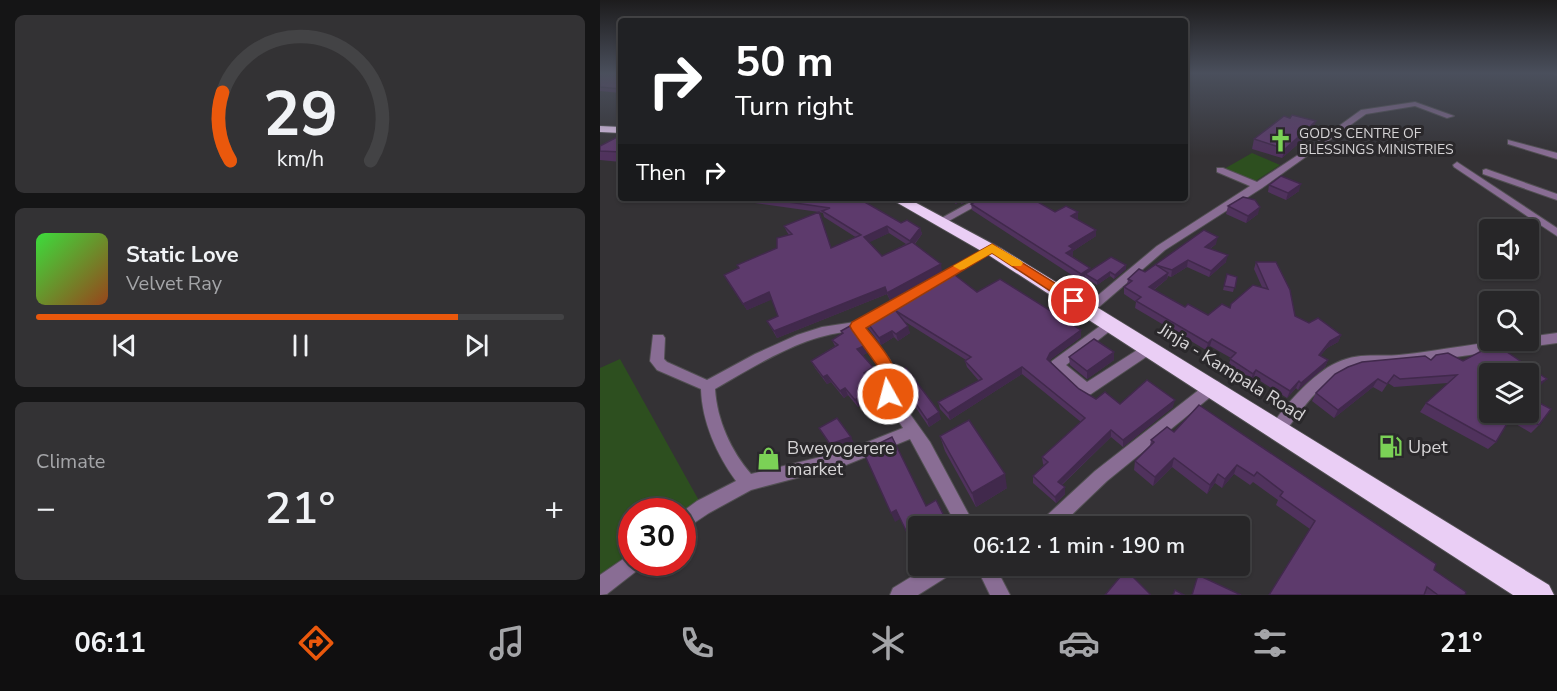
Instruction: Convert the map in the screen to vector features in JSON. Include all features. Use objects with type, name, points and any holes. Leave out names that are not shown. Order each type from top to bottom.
[{"type":"highway","points":[[600,129],[618,130]]},
{"type":"highway","name":"Jinja - Kampala Road","points":[[902,201],[943,220],[992,248],[1088,310],[1214,386],[1539,595]]},
{"type":"street","points":[[1088,310],[1161,248],[1259,186],[1369,109],[1415,104],[1450,116]]},
{"type":"street","points":[[1511,141],[1557,156]]},
{"type":"street","points":[[1457,165],[1557,233]]},
{"type":"street","points":[[1220,170],[1259,186]]},
{"type":"street","points":[[1486,172],[1557,197]]},
{"type":"street","points":[[943,220],[979,201]]},
{"type":"street","points":[[708,386],[788,346],[844,326],[857,326],[992,248]]},
{"type":"street","points":[[1111,324],[1057,365],[1086,390],[1150,348]]},
{"type":"street","points":[[857,326],[885,364],[888,394],[924,447],[961,516]]},
{"type":"street","points":[[658,338],[657,361],[662,366],[708,386]]},
{"type":"street","points":[[1279,428],[1317,381],[1336,368],[1355,361],[1376,357],[1398,360],[1557,338]]},
{"type":"street","points":[[708,386],[708,398],[722,443],[748,483]]},
{"type":"street","points":[[1058,516],[1101,476],[1214,386]]},
{"type":"street","points":[[696,512],[748,483],[828,464],[912,431]]},
{"type":"street","points":[[600,587],[618,573]]},
{"type":"street","points":[[900,595],[930,576]]},
{"type":"street","points":[[993,576],[1000,595]]},
{"type":"green space","points":[[1252,153],[1280,165],[1254,182],[1224,169]]},
{"type":"green space","points":[[620,359],[702,506],[696,510],[696,498],[618,498],[618,562],[600,574],[600,368]]},
{"type":"building","points":[[1292,115],[1316,121],[1285,149],[1254,139],[1284,116],[1290,118]]},
{"type":"building","points":[[618,137],[618,152],[600,151],[600,146]]},
{"type":"building","points":[[1281,176],[1301,184],[1288,193],[1269,185]]},
{"type":"building","points":[[1243,197],[1255,200],[1260,207],[1248,216],[1228,206]]},
{"type":"building","points":[[781,201],[863,201],[901,223],[907,220],[920,228],[910,241],[887,226],[864,237],[882,256],[912,242],[941,264],[887,293],[885,287],[774,331],[767,321],[778,316],[769,292],[743,304],[724,275],[739,268],[737,265],[777,248],[777,238],[792,234],[784,226],[819,212],[831,248],[861,235],[822,211],[830,208]]},
{"type":"building","points":[[976,201],[1036,201],[1055,212],[1066,206],[1078,212],[1071,216],[1096,230],[1069,246],[1073,249],[1066,253],[1090,268],[1081,274],[971,204]]},
{"type":"building","points":[[1204,230],[1218,237],[1205,247],[1228,255],[1211,271],[1188,260],[1172,270],[1156,265],[1168,273],[1149,287],[1185,307],[1188,304],[1208,315],[1222,304],[1230,308],[1231,304],[1253,285],[1268,289],[1256,262],[1276,262],[1290,290],[1295,316],[1309,323],[1318,318],[1341,335],[1330,341],[1319,355],[1328,360],[1301,383],[1299,381],[1290,391],[1256,370],[1253,374],[1230,359],[1236,353],[1212,339],[1208,343],[1136,301],[1141,297],[1124,287],[1132,281],[1128,279],[1139,269],[1145,272]]},
{"type":"building","points":[[1111,257],[1126,265],[1115,275],[1110,272],[1097,281],[1085,274]]},
{"type":"building","points":[[951,272],[977,292],[1000,279],[1081,330],[1050,353],[1047,359],[1079,389],[1096,399],[1105,392],[1120,404],[1147,380],[1175,400],[1123,440],[1111,430],[1058,482],[1065,487],[1055,497],[1033,476],[1048,462],[1042,457],[1085,418],[1022,367],[948,413],[938,402],[982,379],[965,361],[971,357],[896,311],[908,326],[896,334],[892,331],[879,338],[866,321]]},
{"type":"building","points":[[1227,274],[1237,277],[1235,288],[1224,286]]},
{"type":"building","points":[[850,326],[864,346],[857,349],[873,367],[864,373],[876,387],[855,400],[845,388],[840,391],[827,375],[823,377],[811,361],[838,345],[832,340]]},
{"type":"building","points":[[1094,339],[1114,352],[1087,371],[1069,357]]},
{"type":"building","points":[[1482,351],[1505,351],[1523,363],[1479,363],[1479,423],[1507,423],[1496,442],[1426,403],[1457,375],[1400,379],[1394,375],[1387,384],[1378,379],[1338,410],[1316,393],[1335,374],[1362,362],[1425,356],[1431,360],[1436,355],[1448,353],[1463,361]]},
{"type":"building","points":[[906,368],[939,412],[927,420],[895,373]]},
{"type":"building","points":[[1539,374],[1547,379],[1539,384]]},
{"type":"building","points":[[1539,403],[1551,409],[1539,425],[1536,423],[1539,423]]},
{"type":"building","points":[[1199,405],[1436,564],[1434,570],[1466,592],[1465,595],[1438,595],[1427,587],[1424,595],[1269,595],[1315,521],[1280,496],[1283,492],[1257,472],[1254,476],[1237,465],[1225,479],[1218,474],[1210,485],[1174,458],[1155,477],[1135,461],[1154,442],[1151,440],[1167,427],[1174,432]]},
{"type":"building","points":[[837,418],[851,437],[830,444],[819,428]]},
{"type":"building","points":[[969,420],[1005,474],[972,493],[940,436]]},
{"type":"building","points":[[892,437],[926,506],[936,500],[944,516],[908,516],[908,535],[896,510],[891,513],[863,451]]},
{"type":"building","points":[[1121,576],[1132,576],[1150,594],[1150,595],[1105,595]]},
{"type":"building","points":[[1198,576],[1200,576],[1241,595],[1192,595]]},
{"type":"building","points":[[1175,590],[1184,595],[1173,595]]},
{"type":"slow traffic","points":[[960,266],[992,248],[1017,263]]},
{"type":"place","name":"GOD'S CENTRE OF BLESSINGS MINISTRIES","points":[[1281,141]]},
{"type":"place","name":"Upet","points":[[1390,447]]},
{"type":"place","name":"Bweyogerere market","points":[[769,458]]},
{"type":"route","points":[[888,394],[885,364],[857,326],[992,248],[1074,301]]}]
